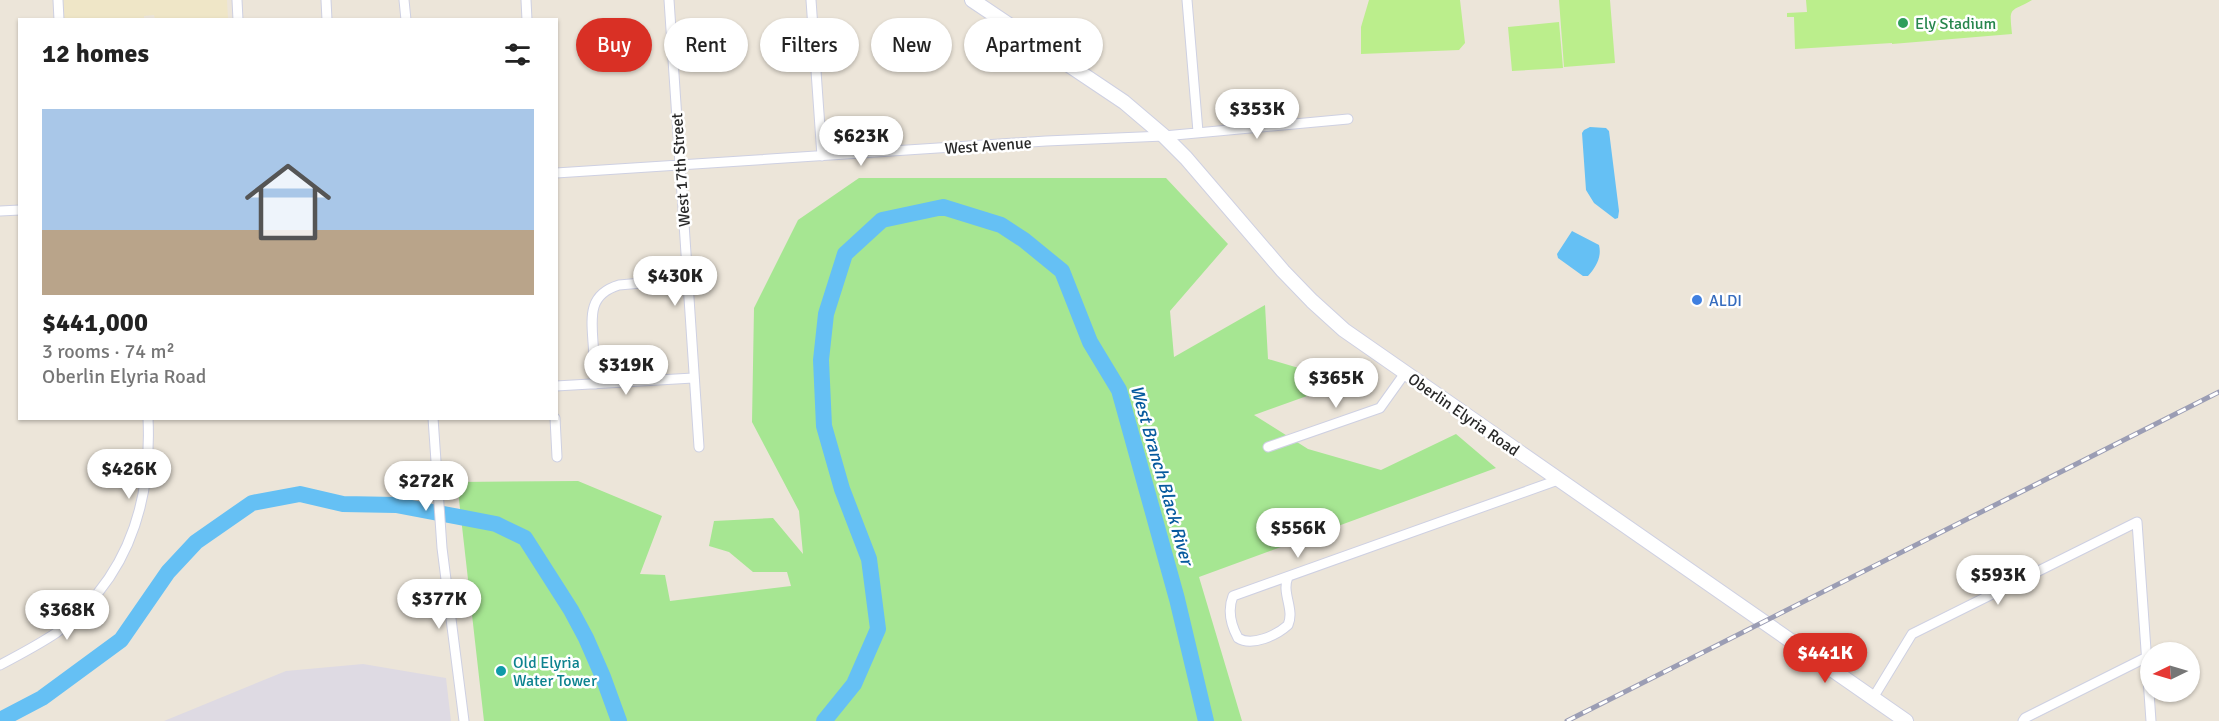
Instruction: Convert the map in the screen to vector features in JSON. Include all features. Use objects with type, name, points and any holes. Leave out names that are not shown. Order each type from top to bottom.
[{"type":"main road","name":"Oberlin Elyria Road","points":[[972,0],[1124,102],[1164,136],[1186,158],[1283,271],[1344,330],[1906,721]]},
{"type":"street","points":[[58,0],[59,18]]},
{"type":"street","points":[[237,0],[238,18]]},
{"type":"street","points":[[326,0],[327,18]]},
{"type":"street","points":[[404,0],[406,18]]},
{"type":"street","points":[[526,0],[527,18]]},
{"type":"street","name":"West 17th Street","points":[[669,0],[699,447]]},
{"type":"street","points":[[811,0],[822,156]]},
{"type":"street","points":[[1187,0],[1198,132]]},
{"type":"street","name":"West Avenue","points":[[558,174],[1046,141],[1164,136],[1348,119]]},
{"type":"street","points":[[0,211],[18,210]]},
{"type":"street","points":[[596,384],[592,317],[595,303],[600,296],[611,287],[620,285],[687,279]]},
{"type":"street","points":[[1268,447],[1380,408],[1405,373]]},
{"type":"street","points":[[558,386],[693,378]]},
{"type":"street","points":[[0,665],[57,632],[87,605],[106,582],[128,545],[141,507],[148,466],[148,420]]},
{"type":"street","points":[[434,420],[441,536],[465,721]]},
{"type":"street","points":[[555,420],[557,457]]},
{"type":"street","points":[[1223,600],[1558,480]]},
{"type":"street","points":[[1873,698],[1912,634],[2138,522],[2146,642]]},
{"type":"street","points":[[1233,596],[1230,615],[1238,638],[1249,642],[1268,637],[1284,629],[1290,620],[1285,585],[1288,576]]},
{"type":"street","points":[[2023,721],[2140,660]]},
{"type":"street","points":[[2150,702],[2151,721]]},
{"type":"shaded area","points":[[62,0],[227,0],[228,18],[155,18],[154,15],[144,16],[144,18],[63,18]]},
{"type":"shaded area","points":[[363,664],[446,678],[451,721],[164,721],[286,671]]},
{"type":"green space","points":[[1369,0],[1460,0],[1465,43],[1459,50],[1361,54],[1361,27]]},
{"type":"green space","points":[[1559,0],[1610,0],[1615,63],[1564,67]]},
{"type":"green space","name":"Ely Stadium","points":[[1806,0],[2032,0],[2015,9],[2011,14],[2012,34],[1795,49],[1794,17],[1787,17],[1787,13],[1807,12]]},
{"type":"green space","points":[[1559,22],[1563,68],[1512,71],[1508,27]]},
{"type":"green space","points":[[859,178],[1166,178],[1228,244],[1170,311],[1174,357],[1265,305],[1268,359],[1346,382],[1254,415],[1308,449],[1381,470],[1456,434],[1496,468],[1199,577],[1242,721],[484,721],[457,482],[578,481],[662,516],[640,574],[665,575],[670,601],[791,586],[787,572],[753,572],[729,552],[709,546],[714,521],[773,518],[803,554],[799,511],[752,422],[754,308],[798,220]]},
{"type":"water","points":[[1590,127],[1606,128],[1609,131],[1619,211],[1618,218],[1615,219],[1594,203],[1586,190],[1582,133]]},
{"type":"water","points":[[1572,231],[1599,245],[1598,262],[1588,276],[1583,276],[1558,258],[1557,254]]},
{"type":"waterway","name":"West Branch Black River","points":[[824,721],[854,684],[878,629],[869,559],[842,489],[824,426],[821,360],[826,314],[845,254],[882,220],[943,207],[1001,225],[1024,240],[1062,271],[1090,342],[1119,390],[1177,599],[1206,721]]},
{"type":"waterway","name":"West Branch Black River","points":[[0,720],[42,698],[121,640],[168,572],[196,542],[252,503],[300,494],[343,504],[396,505],[496,524],[525,538],[586,638],[619,721]]},
{"type":"railway","points":[[1567,721],[2219,392]]},
{"type":"place","name":"Ely Stadium","points":[[1903,23]]},
{"type":"place","name":"ALDI","points":[[1697,300]]},
{"type":"place","name":"Old Elyria Water Tower","points":[[501,671]]}]
